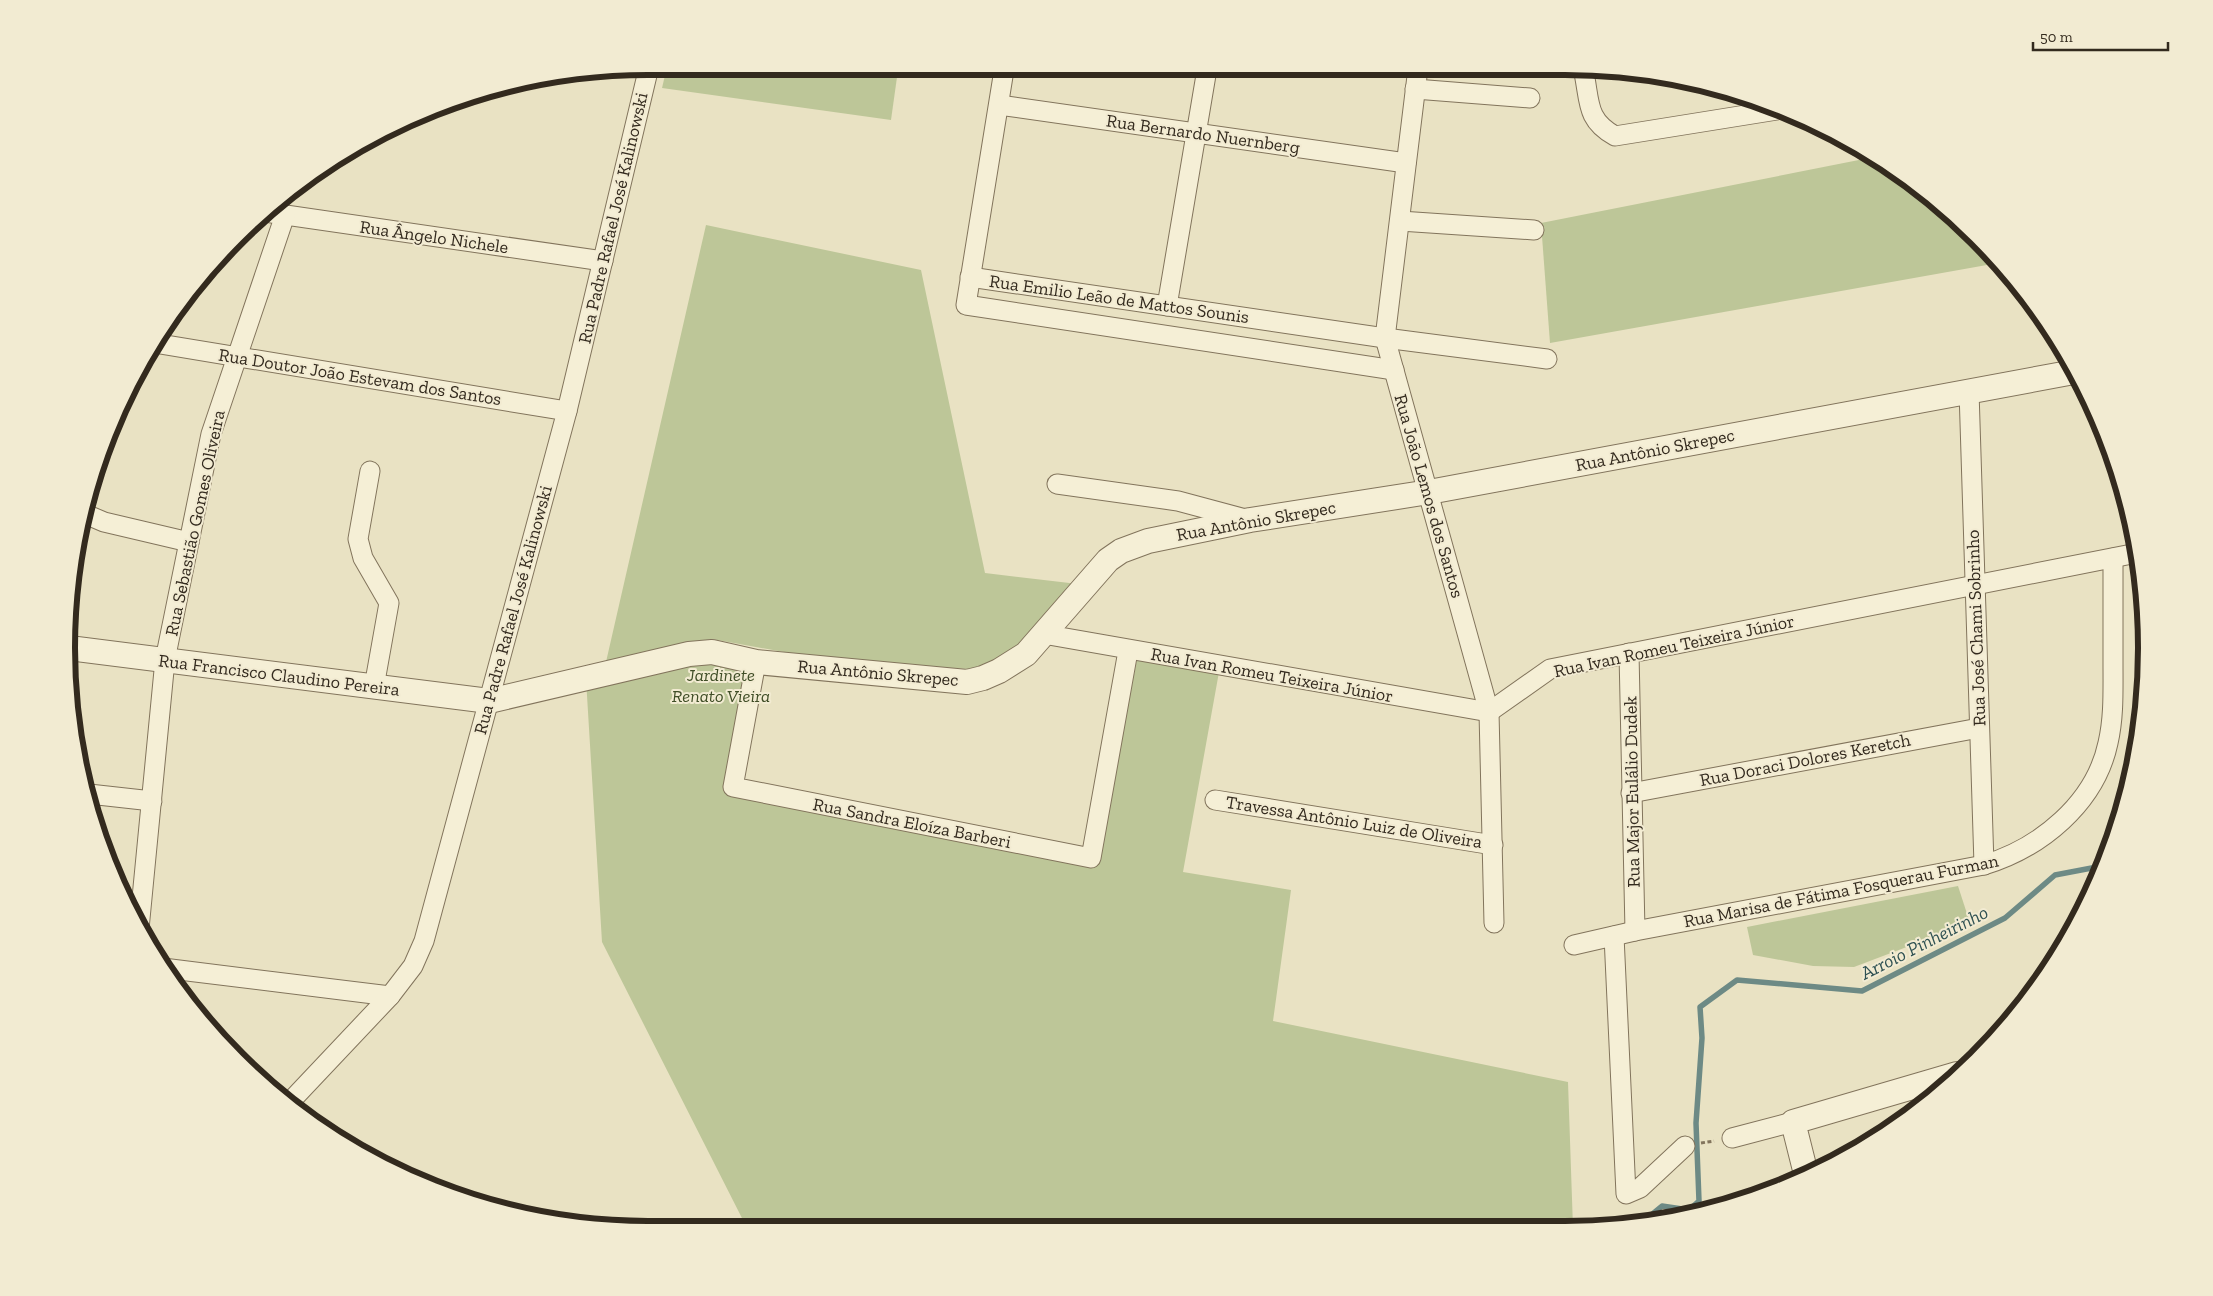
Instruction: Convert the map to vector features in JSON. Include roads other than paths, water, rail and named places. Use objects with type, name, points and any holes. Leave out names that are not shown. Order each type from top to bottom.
[{"type":"street","name":"Rua Padre Rafael José Kalinowski","points":[[293,1098],[390,996],[413,966],[424,941],[567,411],[647,75]]},
{"type":"street","points":[[970,277],[1003,75]]},
{"type":"street","points":[[1167,306],[1206,75]]},
{"type":"street","name":"Rua João Lemos dos Santos","points":[[1417,75],[1385,338],[1489,712],[1494,923]]},
{"type":"street","points":[[1585,76],[1593,118],[1603,130],[1615,136],[1766,112]]},
{"type":"street","points":[[1415,89],[1530,98]]},
{"type":"street","name":"Rua Bernardo Nuernberg","points":[[999,105],[1406,163]]},
{"type":"street","name":"Rua Ângelo Nichele","points":[[274,214],[603,261]]},
{"type":"street","name":"Rua Sebastião Gomes Oliveira","points":[[141,914],[165,660],[211,434],[285,216]]},
{"type":"street","points":[[1400,221],[1534,230]]},
{"type":"street","name":"Rua Emilio Leão de Mattos Sounis","points":[[1394,370],[966,305],[970,277],[1385,338],[1547,359]]},
{"type":"street","points":[[1248,348],[1252,319]]},
{"type":"street","name":"Rua Doutor João Estevam dos Santos","points":[[163,344],[567,411]]},
{"type":"street","name":"Rua Antônio Skrepec","points":[[489,701],[690,654],[712,652],[756,662],[967,682],[983,678],[1013,663],[1026,654],[1096,571],[1121,551],[1148,541],[1250,520],[1429,492],[2067,373]]},
{"type":"street","name":"Rua José Chami Sobrinho","points":[[1968,391],[1984,865]]},
{"type":"street","points":[[370,471],[358,538],[363,558],[389,603],[374,687]]},
{"type":"street","points":[[1056,484],[1178,501],[1250,520]]},
{"type":"street","points":[[91,516],[104,522],[189,542]]},
{"type":"street","name":"Rua Ivan Romeu Teixeira Júnior","points":[[1043,634],[1128,651],[1489,712],[1550,669],[2130,554]]},
{"type":"street","name":"Rua Marisa de Fátima Fosquerau Furman","points":[[1574,945],[1635,931],[1984,865],[2007,858],[2031,846],[2061,822],[2082,799],[2098,772],[2108,745],[2113,716],[2113,558]]},
{"type":"street","name":"Rua Francisco Claudino Pereira","points":[[75,649],[489,701]]},
{"type":"street","name":"Rua Sandra Eloíza Barberi","points":[[756,662],[733,787],[1091,858],[1128,651]]},
{"type":"street","name":"Rua Major Eulálio Dudek","points":[[1629,653],[1635,931]]},
{"type":"street","name":"Rua Doraci Dolores Keretch","points":[[1631,793],[1979,728]]},
{"type":"street","points":[[95,795],[152,801]]},
{"type":"street","name":"Travessa Antônio Luiz de Oliveira","points":[[1215,800],[1493,845]]},
{"type":"street","points":[[1614,936],[1626,1194],[1640,1188],[1692,1144]]},
{"type":"street","points":[[174,969],[390,996]]},
{"type":"street","points":[[1732,1138],[1944,1078]]},
{"type":"street","points":[[1793,1122],[1804,1168]]},
{"type":"waterway","name":"Arroio Pinheirinho","points":[[1694,1206],[1699,1201],[1696,1123],[1702,1038],[1700,1007],[1737,980],[1862,991],[2005,918],[2055,875],[2094,868]]},
{"type":"waterway","name":"Arroio Pinheirinho","points":[[1652,1214],[1662,1206],[1681,1209]]},
{"type":"park label","name":"Jardinete Renato Vieira","points":[[721,685]]}]
